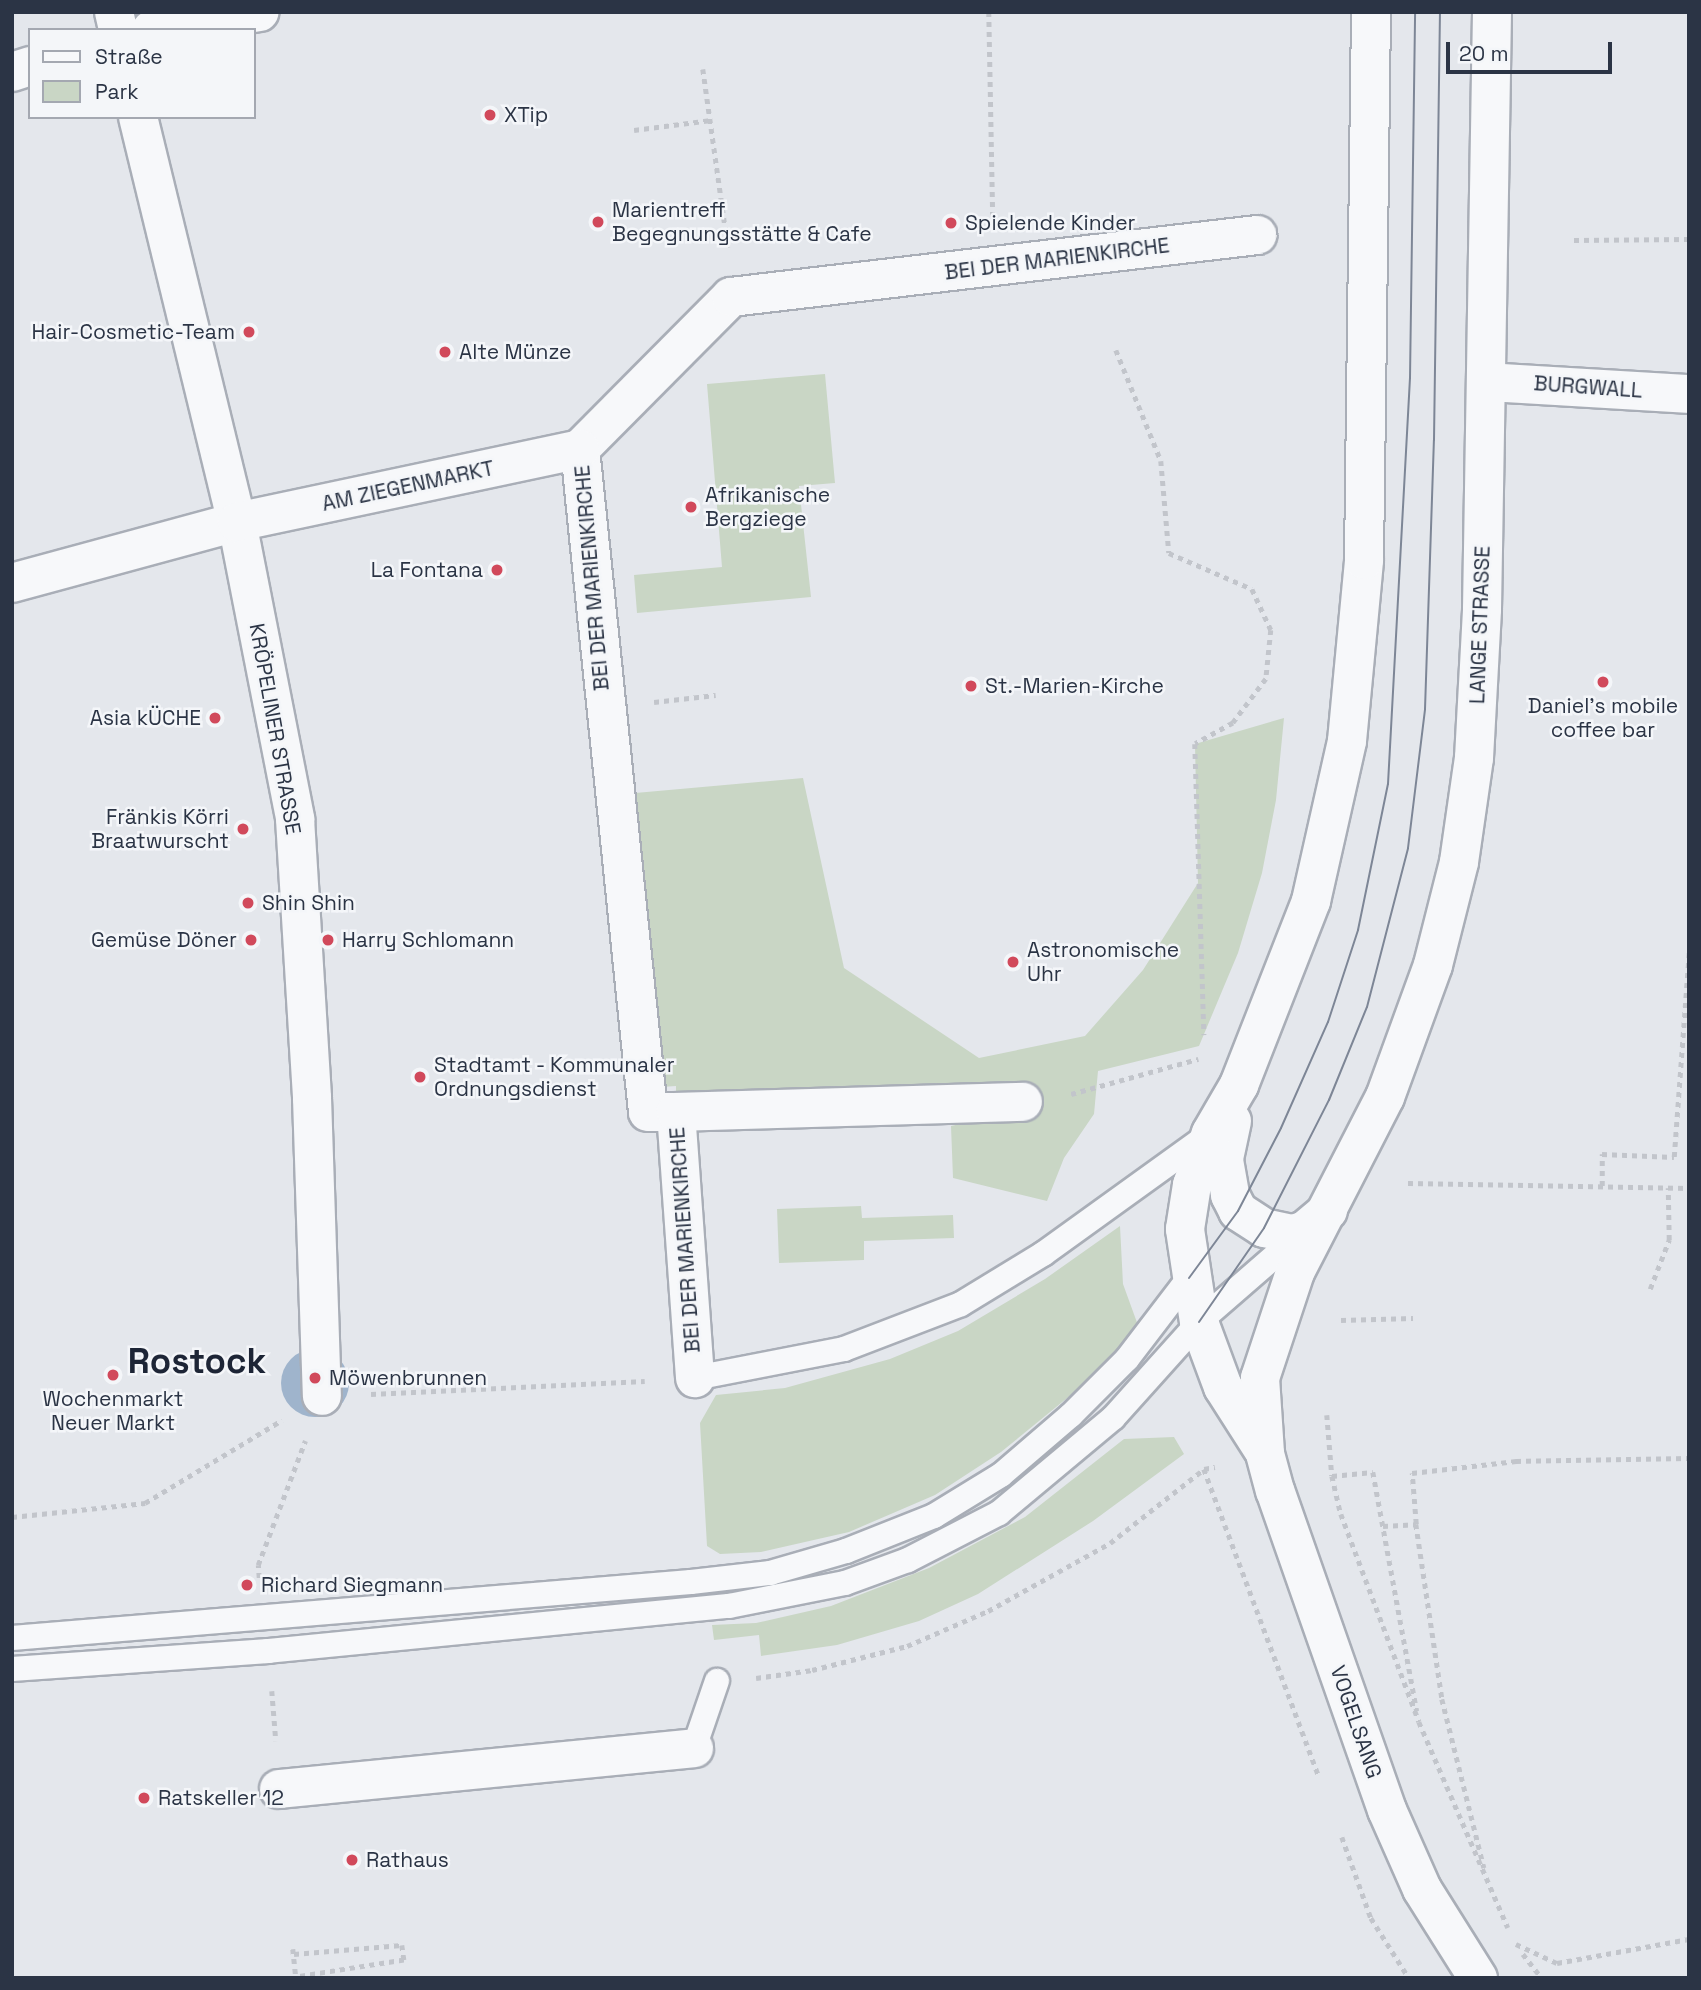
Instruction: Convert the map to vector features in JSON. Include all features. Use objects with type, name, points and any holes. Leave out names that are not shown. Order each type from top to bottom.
[{"type":"street","points":[[163,28],[260,12]]},
{"type":"street","points":[[1265,1453],[1223,1387],[1199,1322],[1189,1278],[1185,1229],[1192,1185],[1210,1133],[1239,1085],[1311,901],[1346,741],[1364,560],[1371,12]]},
{"type":"street","name":"LANGE STRASSE","points":[[1265,1453],[1260,1378],[1295,1272],[1317,1221],[1385,1097],[1433,965],[1459,862],[1474,758],[1488,382],[1492,12]]},
{"type":"street","name":"KRÖPELINER STRASSE","points":[[138,119],[237,522],[295,819],[312,1098],[322,1396]]},
{"type":"street","name":"BEI DER MARIENKIRCHE","points":[[695,1378],[676,1112],[648,1112],[604,707],[580,449],[731,297],[1257,235]]},
{"type":"street","name":"BURGWALL","points":[[1488,382],[1689,394]]},
{"type":"street","name":"AM ZIEGENMARKT","points":[[12,583],[237,522],[580,449]]},
{"type":"street","points":[[1239,1085],[1224,1160],[1230,1195],[1238,1211],[1264,1228],[1293,1234],[1317,1221]]},
{"type":"street","points":[[676,1112],[1040,1100]]},
{"type":"street","name":"VOGELSANG","points":[[1265,1453],[1387,1810],[1422,1889],[1478,1978]]},
{"type":"street","points":[[279,1789],[694,1748]]},
{"type":"lane","points":[[695,1378],[844,1349],[961,1304],[1043,1254],[1210,1133]]},
{"type":"lane","points":[[12,1670],[282,1650],[729,1606],[845,1583],[908,1560],[999,1513],[1113,1418],[1199,1322],[1317,1221]]},
{"type":"lane","points":[[12,1638],[691,1582],[770,1573],[846,1551],[934,1516],[1001,1475],[1071,1415],[1127,1359],[1189,1278]]},
{"type":"lane","points":[[694,1748],[717,1681]]},
{"type":"path","points":[[989,12],[993,267]]},
{"type":"path","points":[[703,69],[725,211]]},
{"type":"path","points":[[634,130],[711,120]]},
{"type":"path","points":[[1574,240],[1689,239]]},
{"type":"path","points":[[1115,350],[1161,461],[1169,553],[1252,589],[1271,630],[1266,679],[1233,723],[1195,744],[1205,1044]]},
{"type":"path","points":[[604,707],[716,695]]},
{"type":"path","points":[[1602,1186],[1602,1154],[1674,1157],[1689,953]]},
{"type":"path","points":[[1040,1100],[1205,1057]]},
{"type":"path","points":[[1408,1183],[1689,1188]]},
{"type":"path","points":[[1650,1289],[1670,1240],[1668,1188]]},
{"type":"path","points":[[1341,1320],[1413,1318]]},
{"type":"path","points":[[1327,1415],[1332,1476],[1341,1514],[1419,1722],[1515,1944],[1542,1978]]},
{"type":"path","points":[[1487,1881],[1442,1699],[1416,1524],[1412,1473],[1516,1461],[1689,1458]]},
{"type":"path","points":[[717,1681],[812,1670],[907,1646],[988,1611],[1110,1543],[1204,1469]]},
{"type":"path","points":[[1332,1476],[1373,1472],[1419,1722]]},
{"type":"path","points":[[1383,1526],[1416,1524]]},
{"type":"path","points":[[1515,1944],[1558,1963],[1689,1940]]},
{"type":"path","points":[[402,1945],[404,1960],[296,1978],[294,1952],[402,1945]]},
{"type":"green space","points":[[825,374],[835,483],[799,486],[811,597],[637,613],[634,575],[722,567],[707,384]]},
{"type":"green space","points":[[1284,718],[1276,800],[1262,873],[1238,953],[1199,1046],[1098,1071],[1094,1114],[1064,1158],[1047,1201],[953,1178],[951,1126],[969,1122],[676,1112],[676,1086],[646,1088],[613,795],[803,778],[844,968],[979,1058],[1085,1036],[1143,970],[1198,883],[1195,744]]},
{"type":"green space","points":[[861,1206],[862,1218],[953,1215],[954,1238],[864,1241],[864,1260],[779,1263],[777,1209]]},
{"type":"green space","points":[[1120,1226],[1123,1284],[1139,1328],[1077,1390],[1001,1452],[935,1495],[849,1532],[761,1552],[720,1554],[707,1546],[700,1423],[716,1395],[785,1388],[890,1359],[958,1331],[1045,1279]]},
{"type":"green space","points":[[1174,1437],[1184,1454],[1093,1521],[978,1594],[919,1621],[837,1645],[761,1656],[759,1635],[714,1640],[712,1625],[756,1623],[831,1606],[929,1568],[1025,1517],[1124,1439]]},
{"type":"water","name":"Möwenbrunnen","points":[[315,1349],[328,1352],[339,1359],[346,1370],[349,1383],[346,1396],[339,1407],[328,1414],[315,1417],[302,1414],[291,1407],[284,1396],[281,1383],[284,1370],[291,1359],[302,1352]]},
{"type":"tram line","points":[[1189,1278],[1238,1211],[1281,1128],[1328,1022],[1358,930],[1388,784],[1410,378],[1415,12]]},
{"type":"tram line","points":[[1199,1322],[1264,1228],[1329,1100],[1367,1007],[1408,848],[1425,709],[1434,440],[1440,12]]},
{"type":"place","name":"XTip","points":[[490,115]]},
{"type":"place","name":"Marientreff Begegnungsstätte & Cafe","points":[[598,222]]},
{"type":"place","name":"Spielende Kinder","points":[[951,223]]},
{"type":"place","name":"Hair-Cosmetic-Team","points":[[249,332]]},
{"type":"place","name":"Alte Münze","points":[[445,352]]},
{"type":"place","name":"Afrikanische Bergziege","points":[[691,507]]},
{"type":"place","name":"La Fontana","points":[[497,570]]},
{"type":"place","name":"Daniel's mobile coffee bar","points":[[1603,682]]},
{"type":"place","name":"St.-Marien-Kirche","points":[[971,686]]},
{"type":"place","name":"Asia kÜCHE","points":[[215,718]]},
{"type":"place","name":"Fränkis Körri Braatwurscht","points":[[243,829]]},
{"type":"place","name":"Shin Shin","points":[[248,903]]},
{"type":"place","name":"Gemüse Döner","points":[[251,940]]},
{"type":"place","name":"Harry Schlomann","points":[[328,940]]},
{"type":"place","name":"Astronomische Uhr","points":[[1013,962]]},
{"type":"place","name":"Stadtamt - Kommunaler Ordnungsdienst","points":[[420,1077]]},
{"type":"place","name":"Wochenmarkt Neuer Markt","points":[[113,1375]]},
{"type":"place","name":"Möwenbrunnen","points":[[315,1378]]},
{"type":"place","name":"Richard Siegmann","points":[[247,1585]]},
{"type":"place","name":"Ratskeller 12","points":[[144,1798]]},
{"type":"place","name":"Rathaus","points":[[352,1860]]},
{"type":"district","name":"Rostock","points":[[197,1361]]}]
